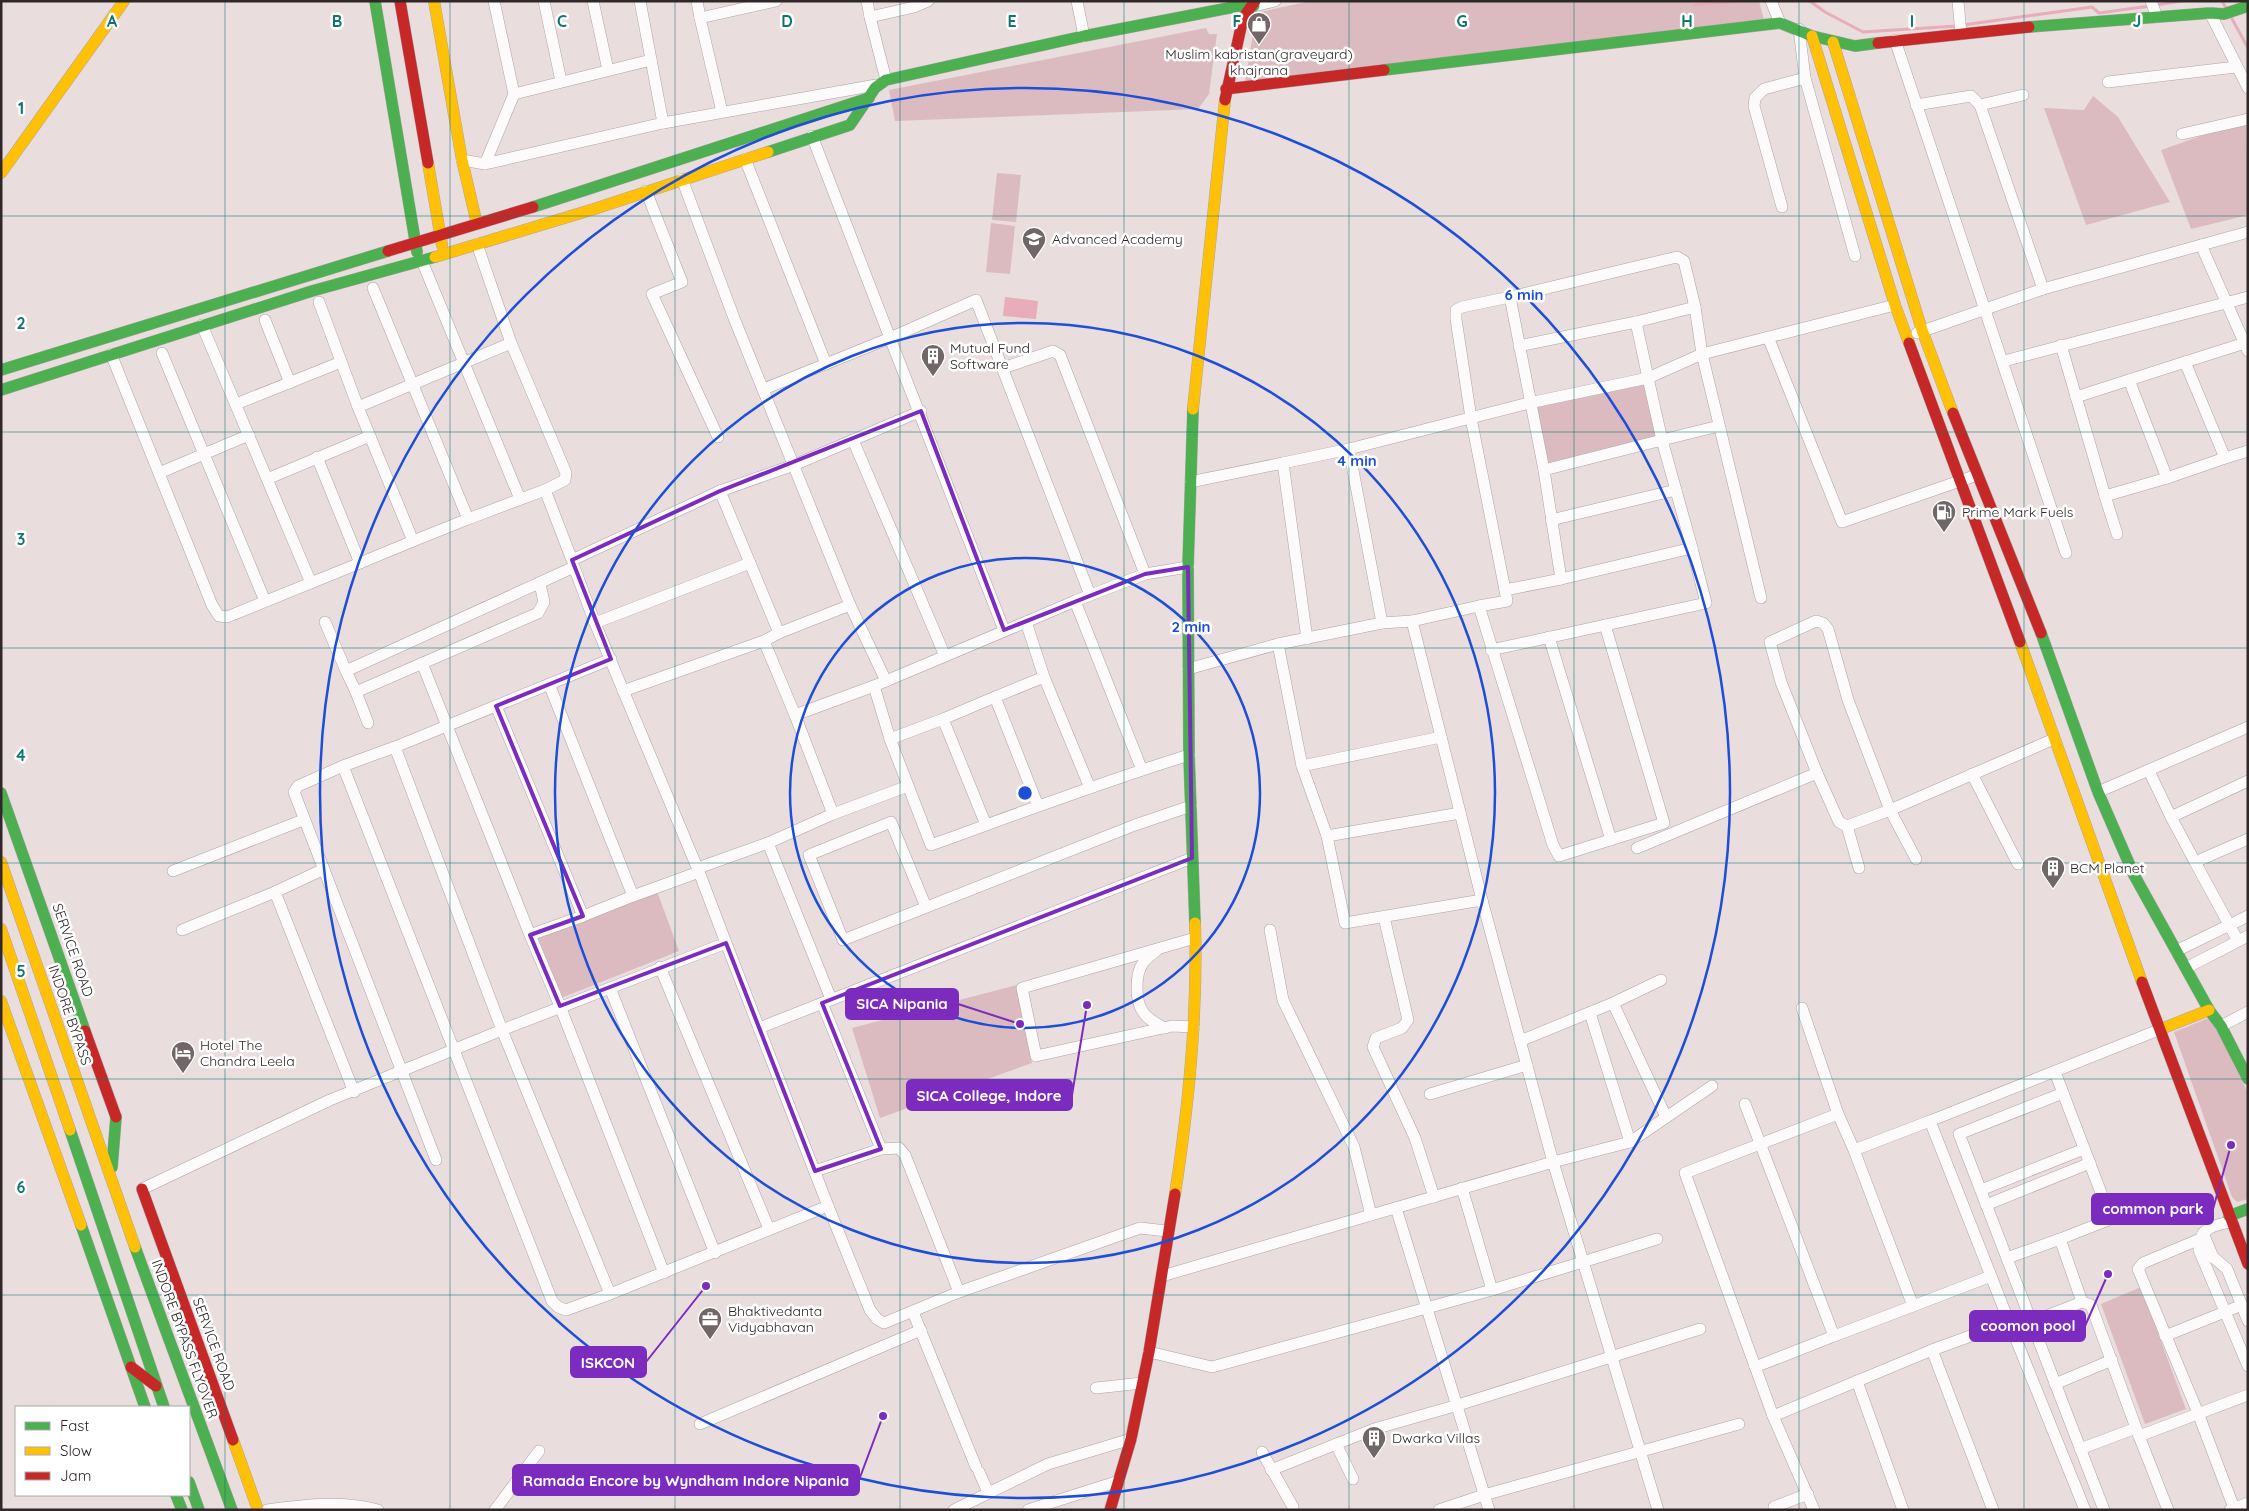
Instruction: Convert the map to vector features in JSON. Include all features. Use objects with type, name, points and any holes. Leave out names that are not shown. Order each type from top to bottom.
[{"type":"main road","points":[[1,173],[124,1]]},
{"type":"main road","points":[[376,1],[416,243],[421,261]]},
{"type":"main road","points":[[400,1],[444,254]]},
{"type":"main road","points":[[434,1],[462,160],[477,224]]},
{"type":"main road","points":[[1,390],[312,291],[477,244],[850,125],[861,114],[869,98],[881,82],[1084,36],[1240,4],[1255,3]]},
{"type":"main road","points":[[1110,1510],[1131,1439],[1149,1352],[1162,1276],[1167,1231],[1186,1125],[1194,1056],[1195,938],[1189,755],[1188,567],[1195,394],[1226,89],[1243,18],[1255,3]]},
{"type":"main road","points":[[1240,4],[1243,18]]},
{"type":"main road","points":[[1226,89],[1778,19],[1812,36],[1855,46],[1960,27],[2153,7],[2217,11],[2240,4]]},
{"type":"main road","points":[[1812,36],[1895,305],[1959,481],[2012,618],[2151,1007],[2161,1029],[2248,1264]]},
{"type":"main road","points":[[1833,42],[1922,330],[1977,474],[2031,604],[2098,792],[2134,875],[2209,1010],[2222,1026],[2248,1079]]},
{"type":"main road","points":[[1,370],[637,175],[869,98]]},
{"type":"main road","points":[[1983,542],[2002,535]]},
{"type":"main road","name":"SERVICE ROAD","points":[[1,793],[116,1117],[111,1178]]},
{"type":"main road","name":"INDORE BYPASS","points":[[1,862],[111,1178]]},
{"type":"main road","points":[[1,929],[164,1406]]},
{"type":"main road","points":[[1,1001],[145,1406]]},
{"type":"main road","points":[[2161,1029],[2209,1010]]},
{"type":"main road","name":"INDORE BYPASS FLYOVER","points":[[111,1178],[147,1282],[232,1510]]},
{"type":"main road","name":"SERVICE ROAD","points":[[142,1189],[258,1510]]},
{"type":"main road","points":[[2230,1219],[2248,1209]]},
{"type":"main road","points":[[131,1367],[156,1386]]},
{"type":"main road","points":[[190,1485],[198,1510]]},
{"type":"main road","points":[[176,1496],[182,1510]]},
{"type":"street","points":[[485,164],[514,94],[494,1]]},
{"type":"street","points":[[544,1],[561,82]]},
{"type":"street","points":[[593,1],[608,70]]},
{"type":"street","points":[[640,1],[663,123]]},
{"type":"street","points":[[697,1],[722,112]]},
{"type":"street","points":[[700,18],[754,4],[776,1]]},
{"type":"street","points":[[462,160],[485,164],[663,123],[881,82],[867,1]]},
{"type":"street","points":[[870,16],[928,1]]},
{"type":"street","points":[[1077,1],[1084,36]]},
{"type":"street","points":[[1255,3],[1275,1]]},
{"type":"street","points":[[1771,1],[1778,19]]},
{"type":"street","points":[[1958,1],[1960,27]]},
{"type":"street","points":[[2217,11],[2236,67],[2248,88]]},
{"type":"street","points":[[1798,29],[1805,78],[1856,256]]},
{"type":"street","points":[[1895,40],[1985,310],[2004,361],[2066,553]]},
{"type":"street","points":[[514,94],[651,60]]},
{"type":"street","points":[[2108,82],[2236,67]]},
{"type":"street","points":[[1782,207],[1754,106],[1755,98],[1764,89],[1805,78]]},
{"type":"street","points":[[1980,105],[2023,95]]},
{"type":"street","points":[[1916,105],[1971,96],[1980,105],[2043,289]]},
{"type":"street","points":[[2182,134],[2248,119]]},
{"type":"street","points":[[812,136],[890,338],[921,411],[1004,630]]},
{"type":"street","points":[[745,159],[826,364]]},
{"type":"street","points":[[682,179],[734,318],[850,605],[886,681]]},
{"type":"street","points":[[646,191],[682,282],[652,294],[718,437]]},
{"type":"street","points":[[1907,337],[1922,330],[2043,289],[2248,232]]},
{"type":"street","points":[[111,354],[212,605],[219,616],[227,617],[565,480],[566,474],[511,343],[477,244]]},
{"type":"street","points":[[2076,397],[2185,362],[2246,347],[2201,245]]},
{"type":"street","points":[[1188,669],[1278,644],[1382,624],[1412,621],[1508,601],[1471,418],[1456,310],[1462,306],[1510,298],[1676,258],[1682,258],[1684,261],[1695,307],[1702,354],[1761,598]]},
{"type":"street","points":[[421,261],[520,499]]},
{"type":"street","points":[[373,288],[468,519]]},
{"type":"street","points":[[2004,361],[2248,297]]},
{"type":"street","points":[[1510,298],[1529,403],[1544,470],[1561,579]]},
{"type":"street","points":[[764,390],[976,300],[1090,595]]},
{"type":"street","points":[[319,302],[358,407],[413,541]]},
{"type":"street","points":[[1190,482],[1283,463],[1529,403],[1648,378],[1702,354],[1895,305]]},
{"type":"street","points":[[1519,346],[1636,322],[1695,307]]},
{"type":"street","points":[[265,320],[290,383]]},
{"type":"street","points":[[1491,650],[1706,603],[1662,440],[1636,322]]},
{"type":"street","points":[[202,325],[310,583]]},
{"type":"street","points":[[1768,337],[1842,522],[1977,474]]},
{"type":"street","points":[[358,407],[511,343]]},
{"type":"street","points":[[2060,345],[2117,534]]},
{"type":"street","points":[[1003,368],[1044,352],[1052,351],[1060,355],[1145,574]]},
{"type":"street","points":[[162,353],[265,601]]},
{"type":"street","points":[[236,404],[341,362]]},
{"type":"street","points":[[2185,362],[2224,458]]},
{"type":"street","points":[[2129,380],[2167,478]]},
{"type":"street","points":[[346,671],[540,584],[573,564],[720,491],[794,465],[921,411]]},
{"type":"street","points":[[1544,470],[1719,426]]},
{"type":"street","points":[[158,473],[249,435]]},
{"type":"street","points":[[267,479],[370,436]]},
{"type":"street","points":[[852,440],[945,656]]},
{"type":"street","points":[[1349,448],[1382,624]]},
{"type":"street","points":[[2105,496],[2248,451]]},
{"type":"street","points":[[317,457],[360,563]]},
{"type":"street","points":[[1283,463],[1307,639]]},
{"type":"street","points":[[544,490],[595,623],[698,870],[828,1206],[870,1310],[877,1319],[884,1322],[913,1312],[959,1292],[1140,1228],[1167,1231]]},
{"type":"street","points":[[1552,520],[1676,490]]},
{"type":"street","points":[[720,491],[779,633]]},
{"type":"street","points":[[1505,590],[1561,579],[1692,548]]},
{"type":"street","points":[[595,623],[750,563]]},
{"type":"street","points":[[795,715],[874,686],[1004,630],[1145,574],[1188,567]]},
{"type":"street","points":[[356,692],[538,613],[544,602],[540,584]]},
{"type":"street","points":[[1075,601],[1142,770]]},
{"type":"street","points":[[624,691],[764,641],[779,633],[850,605]]},
{"type":"street","points":[[1479,606],[1552,845],[1559,856],[1664,823],[1605,625]]},
{"type":"street","points":[[1412,621],[1482,900],[1553,1162],[1658,1510]]},
{"type":"street","points":[[1916,859],[1890,810],[1848,700],[1828,629],[1823,623],[1816,621],[1770,642],[1781,682],[1817,773],[1839,822],[1847,826],[1890,810],[2054,739]]},
{"type":"street","points":[[325,622],[368,723]]},
{"type":"street","points":[[1026,622],[1044,677],[1090,788]]},
{"type":"street","points":[[1549,637],[1611,840]]},
{"type":"street","points":[[764,641],[833,814]]},
{"type":"street","points":[[1278,644],[1302,766],[1327,836],[1345,923],[1482,900]]},
{"type":"street","points":[[436,1160],[324,869],[303,820],[294,792],[298,786],[343,766],[396,747],[611,659]]},
{"type":"street","points":[[422,663],[560,1006],[664,1273]]},
{"type":"street","points":[[890,739],[1044,677]]},
{"type":"street","points":[[550,684],[633,896]]},
{"type":"street","points":[[874,686],[890,739],[931,845],[1038,806],[1189,755]]},
{"type":"street","points":[[994,697],[1038,806]]},
{"type":"street","points":[[496,706],[582,916]]},
{"type":"street","points":[[943,719],[986,825]]},
{"type":"street","points":[[2098,792],[2248,728]]},
{"type":"street","points":[[1302,766],[1441,737]]},
{"type":"street","points":[[396,747],[502,1030],[610,1294]]},
{"type":"street","points":[[343,766],[552,1302],[558,1308],[566,1310],[610,1294],[828,1206]]},
{"type":"street","points":[[2149,771],[2194,862],[2230,926],[2243,938],[2186,968]]},
{"type":"street","points":[[1636,848],[1817,773]]},
{"type":"street","points":[[1972,774],[2018,864]]},
{"type":"street","points":[[2171,817],[2248,781]]},
{"type":"street","points":[[530,935],[768,843],[833,814],[908,786]]},
{"type":"street","points":[[926,908],[891,822],[809,855],[843,940],[926,908],[1135,825],[1191,806]]},
{"type":"street","points":[[1327,836],[1460,813]]},
{"type":"street","points":[[173,871],[303,820]]},
{"type":"street","points":[[1847,826],[1859,868]]},
{"type":"street","points":[[2194,862],[2248,839]]},
{"type":"street","points":[[768,843],[881,1149]]},
{"type":"street","points":[[759,1028],[1192,858]]},
{"type":"street","points":[[182,930],[275,892],[324,869]]},
{"type":"street","points":[[275,892],[354,1092]]},
{"type":"street","points":[[2176,950],[2248,916]]},
{"type":"street","points":[[1384,917],[1408,1020],[1407,1025],[1402,1028],[1376,1038],[1373,1047],[1415,1138],[1434,1197]]},
{"type":"street","points":[[1270,930],[1283,1000],[1354,1147],[1371,1215]]},
{"type":"street","points":[[1194,1027],[1165,1028],[1036,1056],[1022,988],[1195,938]]},
{"type":"street","points":[[142,1189],[330,1100],[403,1072],[560,1006],[726,943]]},
{"type":"street","points":[[1160,947],[1142,963],[1137,978],[1142,1011],[1152,1021],[1165,1028]]},
{"type":"street","points":[[660,967],[769,1229]]},
{"type":"street","points":[[1520,1041],[1590,1013],[1661,980]]},
{"type":"street","points":[[610,988],[715,1253]]},
{"type":"street","points":[[1613,1003],[1666,1118]]},
{"type":"street","points":[[1802,1008],[1838,1114],[1854,1150],[1913,1306]]},
{"type":"street","points":[[2222,1026],[2248,1012]]},
{"type":"street","points":[[1590,1013],[1630,1142]]},
{"type":"street","points":[[1854,1150],[2161,1029]]},
{"type":"street","points":[[1430,1094],[1527,1065]]},
{"type":"street","points":[[2007,1258],[2111,1219],[2055,1072]]},
{"type":"street","points":[[1162,1276],[1462,1188],[1630,1142],[1712,1086]]},
{"type":"street","points":[[2063,1093],[1959,1134],[2104,1510]]},
{"type":"street","points":[[1745,1104],[1834,1336]]},
{"type":"street","points":[[1814,1510],[1773,1416],[1685,1173],[1838,1114]]},
{"type":"street","points":[[1930,1121],[2085,1510]]},
{"type":"street","points":[[815,1171],[881,1149],[895,1147],[902,1151],[959,1292]]},
{"type":"street","points":[[1981,1190],[2084,1149]]},
{"type":"street","points":[[1986,1205],[2090,1163]]},
{"type":"street","points":[[1462,1188],[1492,1290]]},
{"type":"street","points":[[1396,1208],[1489,1510]]},
{"type":"street","points":[[2230,1219],[2212,1225],[2202,1236],[2143,1263],[2138,1269],[2198,1413],[2232,1509],[2248,1504]]},
{"type":"street","points":[[2202,1236],[2213,1257],[2227,1270],[2248,1321]]},
{"type":"street","points":[[2202,1236],[2198,1250],[2248,1366]]},
{"type":"street","points":[[1149,1352],[1212,1367],[1492,1290],[1657,1239]]},
{"type":"street","points":[[2060,1239],[2082,1302]]},
{"type":"street","points":[[1755,1366],[1991,1276]]},
{"type":"street","points":[[2031,1322],[2082,1302],[2091,1305],[2137,1432],[2168,1510]]},
{"type":"street","points":[[2165,1336],[2242,1305]]},
{"type":"street","points":[[913,1312],[977,1470],[988,1492]]},
{"type":"street","points":[[1773,1416],[1932,1350],[2009,1322]]},
{"type":"street","points":[[1272,1470],[1374,1429],[1458,1405],[1700,1329]]},
{"type":"street","points":[[700,1424],[921,1330]]},
{"type":"street","points":[[1932,1350],[1993,1510]]},
{"type":"street","points":[[2055,1384],[2112,1360]]},
{"type":"street","points":[[1857,1381],[1903,1510]]},
{"type":"street","points":[[1096,1388],[1142,1383]]},
{"type":"street","points":[[2080,1449],[2198,1413],[2248,1395]]},
{"type":"street","points":[[1439,1510],[1484,1495],[1739,1424]]},
{"type":"street","points":[[954,1510],[1048,1464],[1131,1439]]},
{"type":"street","points":[[1336,1444],[1353,1479]]},
{"type":"street","points":[[495,1510],[539,1451]]},
{"type":"street","points":[[1262,1452],[1293,1507]]},
{"type":"street","points":[[1028,1510],[1119,1481]]},
{"type":"street","points":[[1774,1507],[1808,1494]]},
{"type":"street","points":[[977,1498],[982,1510]]},
{"type":"street","points":[[267,1510],[330,1503],[356,1504],[378,1510]]},
{"type":"highlighted area","points":[[921,411],[1004,630],[1145,574],[1188,567],[1192,858],[822,1003],[881,1149],[815,1171],[726,943],[560,1006],[530,935],[583,916],[496,706],[611,659],[572,560],[720,491]]},
{"type":"shaded area","points":[[1311,1],[1759,1],[1764,20],[1245,82],[1256,16],[1260,12]]},
{"type":"shaded area","points":[[1206,28],[1209,34],[1217,34],[1209,94],[1198,109],[895,121],[889,90]]},
{"type":"shaded area","points":[[2093,96],[2118,117],[2170,202],[2086,225],[2044,108],[2084,110]]},
{"type":"shaded area","points":[[2246,120],[2248,215],[2191,229],[2161,150]]},
{"type":"shaded area","points":[[997,173],[1021,175],[1016,222],[992,220]]},
{"type":"shaded area","points":[[991,223],[1015,226],[1010,274],[986,272]]},
{"type":"shaded area","points":[[1005,297],[1038,301],[1036,319],[1003,316]]},
{"type":"shaded area","points":[[1642,376],[1657,436],[1543,464],[1530,400]]},
{"type":"shaded area","points":[[655,886],[679,951],[556,1000],[528,935]]},
{"type":"shaded area","points":[[1017,985],[1032,1063],[880,1118],[852,1028]]},
{"type":"shaded area","points":[[2211,1017],[2248,1093],[2248,1199],[2237,1202],[2232,1197],[2174,1032]]},
{"type":"shaded area","points":[[2141,1287],[2186,1409],[2145,1424],[2101,1304]]},
{"type":"waterway","points":[[1694,5],[1740,1]]},
{"type":"waterway","points":[[1810,1],[1825,12],[1863,32],[1957,26]]},
{"type":"waterway","points":[[2156,5],[2181,1]]},
{"type":"waterway","points":[[2222,1],[2226,8]]},
{"type":"waterway","points":[[1963,25],[2092,7],[2099,13],[2150,6]]},
{"type":"waterway","points":[[2231,17],[2248,48]]},
{"type":"traffic: fast","points":[[375,1],[417,252]]},
{"type":"traffic: fast","points":[[768,152],[850,125],[875,88],[886,80],[1084,36],[1239,6],[1254,6]]},
{"type":"traffic: fast","points":[[2029,27],[2210,13],[2224,14],[2248,6]]},
{"type":"traffic: fast","points":[[1384,70],[1780,23],[1812,36],[1855,46],[1878,43]]},
{"type":"traffic: fast","points":[[533,207],[869,98]]},
{"type":"traffic: fast","points":[[1,370],[388,251]]},
{"type":"traffic: fast","points":[[1,390],[312,291],[435,257]]},
{"type":"traffic: fast","points":[[1193,409],[1188,567],[1189,755],[1195,923]]},
{"type":"traffic: fast","points":[[2041,633],[2098,792],[2134,875],[2209,1010],[2221,1026],[2248,1079]]},
{"type":"traffic: fast","points":[[1,793],[85,1031]]},
{"type":"traffic: fast","points":[[112,1167],[116,1117]]},
{"type":"traffic: fast","points":[[70,1130],[164,1406]]},
{"type":"traffic: fast","points":[[2229,1216],[2248,1209]]},
{"type":"traffic: fast","points":[[81,1225],[145,1406]]},
{"type":"traffic: fast","points":[[135,1247],[232,1510]]},
{"type":"traffic: fast","points":[[190,1485],[199,1510]]},
{"type":"traffic: fast","points":[[176,1496],[182,1510]]},
{"type":"traffic: slow","points":[[1,173],[124,1]]},
{"type":"traffic: slow","points":[[434,1],[462,160],[477,224]]},
{"type":"traffic: slow","points":[[1812,36],[1895,305],[1909,343]]},
{"type":"traffic: slow","points":[[1833,42],[1922,330],[1953,413]]},
{"type":"traffic: slow","points":[[1193,409],[1225,100]]},
{"type":"traffic: slow","points":[[435,257],[594,209],[768,152]]},
{"type":"traffic: slow","points":[[428,163],[442,245]]},
{"type":"traffic: slow","points":[[2020,642],[2142,982]]},
{"type":"traffic: slow","points":[[1,862],[135,1247]]},
{"type":"traffic: slow","points":[[1175,1194],[1194,1025],[1195,923]]},
{"type":"traffic: slow","points":[[1,929],[70,1130]]},
{"type":"traffic: slow","points":[[1,1001],[81,1225]]},
{"type":"traffic: slow","points":[[2161,1029],[2209,1010]]},
{"type":"traffic: slow","points":[[233,1440],[258,1510]]},
{"type":"traffic: jam","points":[[400,1],[428,163]]},
{"type":"traffic: jam","points":[[1225,100],[1243,18],[1255,1]]},
{"type":"traffic: jam","points":[[1878,43],[2029,27]]},
{"type":"traffic: jam","points":[[1226,89],[1384,70]]},
{"type":"traffic: jam","points":[[388,251],[533,207]]},
{"type":"traffic: jam","points":[[1909,343],[2020,642]]},
{"type":"traffic: jam","points":[[1953,413],[2041,633]]},
{"type":"traffic: jam","points":[[2142,982],[2248,1264]]},
{"type":"traffic: jam","points":[[85,1031],[116,1117]]},
{"type":"traffic: jam","points":[[142,1189],[233,1440]]},
{"type":"traffic: jam","points":[[1110,1510],[1131,1439],[1149,1352],[1175,1194]]},
{"type":"traffic: jam","points":[[131,1367],[156,1386]]},
{"type":"place","name":"Muslim kabristan(graveyard) khajrana","points":[[1259,45]]},
{"type":"place","name":"Advanced Academy","points":[[1034,260]]},
{"type":"place","name":"Mutual Fund Software","points":[[933,377]]},
{"type":"place","name":"Prime Mark Fuels","points":[[1944,533]]},
{"type":"place","name":"BCM Planet","points":[[2053,889]]},
{"type":"place","name":"SICA College, Indore","points":[[1087,1005]]},
{"type":"place","name":"SICA Nipania","points":[[1020,1024]]},
{"type":"place","name":"Hotel The Chandra Leela","points":[[183,1074]]},
{"type":"place","name":"common park","points":[[2231,1145]]},
{"type":"place","name":"coomon pool","points":[[2108,1274]]},
{"type":"place","name":"ISKCON","points":[[706,1286]]},
{"type":"place","name":"Bhaktivedanta Vidyabhavan","points":[[710,1340]]},
{"type":"place","name":"Ramada Encore by Wyndham Indore Nipania","points":[[883,1416]]},
{"type":"place","name":"Dwarka Villas","points":[[1374,1459]]}]
